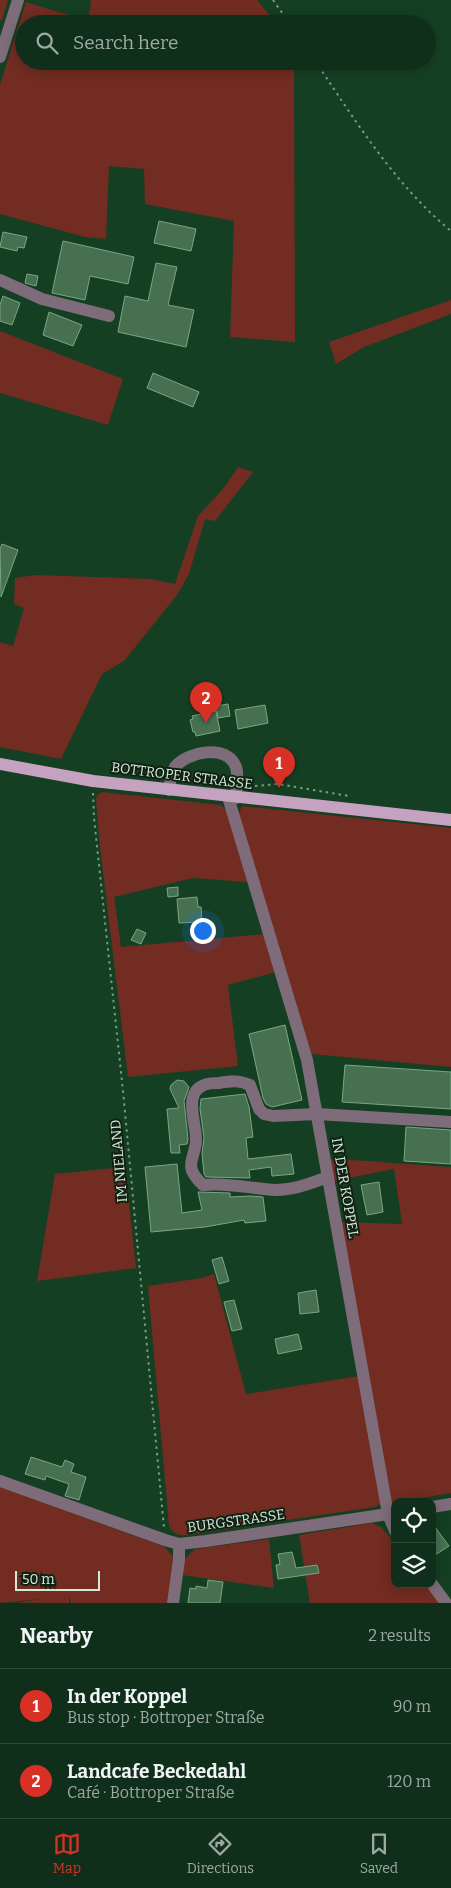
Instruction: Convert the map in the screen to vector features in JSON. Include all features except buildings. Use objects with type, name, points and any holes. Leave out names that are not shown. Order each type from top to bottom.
[{"type":"main road","name":"BOTTROPER STRASSE","points":[[0,764],[93,781],[232,798],[451,820]]},
{"type":"street","points":[[0,57],[18,0]]},
{"type":"street","points":[[0,280],[48,301],[109,316]]},
{"type":"street","name":"IN DER KOPPEL","points":[[169,790],[175,767],[185,759],[211,752],[231,758],[235,766],[237,773],[232,798],[307,1060],[391,1509]]},
{"type":"street","points":[[328,1176],[302,1187],[276,1190],[219,1183],[203,1185],[193,1174],[191,1162],[196,1142],[192,1100],[195,1091],[204,1085],[234,1080],[250,1085],[259,1109],[264,1114],[274,1116],[317,1114],[451,1122]]},
{"type":"street","name":"BURGSTRASSE","points":[[0,1481],[178,1544],[391,1514]]},
{"type":"street","points":[[436,1506],[451,1504]]},
{"type":"street","points":[[173,1603],[179,1560],[178,1544]]},
{"type":"street","points":[[435,1588],[446,1603]]},
{"type":"path","points":[[273,0],[284,15]]},
{"type":"path","points":[[321,70],[376,151],[414,196],[451,231]]},
{"type":"path","name":"IM NIELAND","points":[[93,781],[94,818],[123,1091],[165,1540]]},
{"type":"shaded area","points":[[0,0],[8,0],[2,21],[0,20]]},
{"type":"shaded area","points":[[91,0],[257,0],[270,15],[89,15]]},
{"type":"shaded area","points":[[26,2],[68,15],[22,15]]},
{"type":"shaded area","points":[[15,37],[15,70],[294,70],[295,342],[230,337],[234,221],[145,204],[144,169],[109,166],[106,239],[85,237],[0,214],[0,85]]},
{"type":"shaded area","points":[[451,300],[451,314],[364,347],[336,364],[329,342]]},
{"type":"shaded area","points":[[0,331],[123,379],[108,425],[0,393]]},
{"type":"shaded area","points":[[238,467],[253,472],[215,521],[205,519],[189,574],[177,595],[124,661],[102,674],[61,759],[0,747],[0,642],[13,646],[24,608],[14,604],[15,578],[36,575],[151,579],[175,584],[198,516],[223,489]]},
{"type":"shaded area","points":[[102,792],[221,805],[228,812],[248,882],[193,878],[114,897],[121,947],[264,934],[276,972],[228,985],[238,1066],[128,1077],[100,847],[96,800],[97,795]]},
{"type":"shaded area","points":[[242,806],[451,828],[451,1067],[311,1054],[238,815]]},
{"type":"shaded area","points":[[329,1159],[451,1167],[451,1493],[422,1498],[391,1498],[341,1222],[402,1224],[394,1169],[333,1181]]},
{"type":"shaded area","points":[[125,1167],[136,1268],[37,1281],[55,1174]]},
{"type":"shaded area","points":[[214,1274],[246,1394],[359,1376],[381,1500],[380,1504],[375,1507],[186,1535],[176,1534],[171,1529],[169,1526],[148,1286],[202,1278]]},
{"type":"shaded area","points":[[0,1487],[165,1547],[173,1557],[174,1564],[169,1603],[71,1603],[69,1596],[69,1603],[17,1603],[40,1599],[0,1603]]},
{"type":"shaded area","points":[[372,1523],[381,1527],[391,1538],[391,1588],[428,1588],[439,1603],[310,1603],[299,1535]]},
{"type":"shaded area","points":[[269,1539],[274,1588],[182,1575],[185,1559],[195,1549]]},
{"type":"place","name":"Landcafe Beckedahl","points":[[206,723]]},
{"type":"place","name":"In der Koppel","points":[[279,788]]}]
